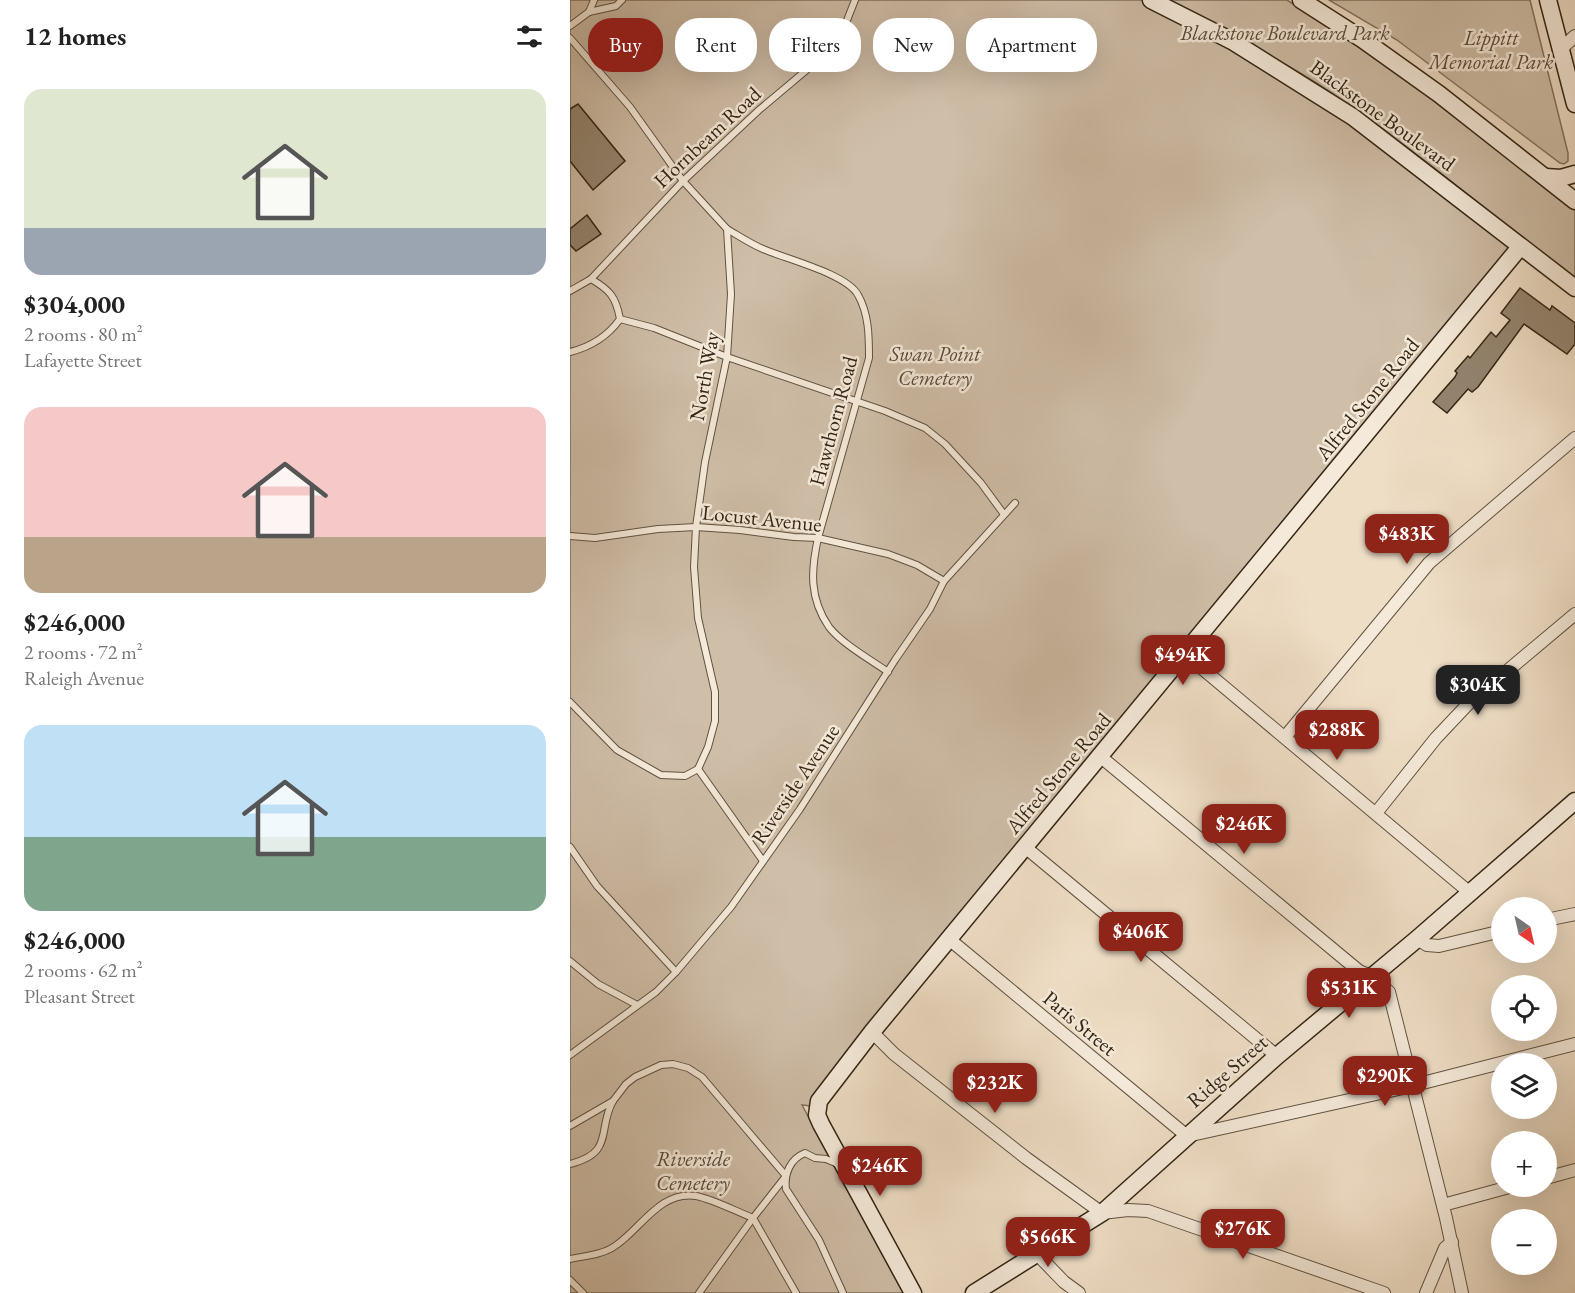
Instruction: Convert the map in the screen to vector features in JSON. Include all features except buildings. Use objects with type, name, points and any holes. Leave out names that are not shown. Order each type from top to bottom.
[{"type":"street","name":"Blackstone Boulevard","points":[[1151,0],[1232,41],[1335,105],[1575,288]]},
{"type":"street","points":[[1301,0],[1362,39],[1439,94],[1575,201]]},
{"type":"street","points":[[1548,0],[1575,104]]},
{"type":"street","points":[[1561,49],[1575,36]]},
{"type":"street","points":[[1546,177],[1561,178],[1575,174]]},
{"type":"street","name":"Alfred Stone Road","points":[[844,1167],[817,1115],[817,1108],[823,1094],[1520,248]]},
{"type":"street","points":[[1285,737],[1429,563],[1575,438]]},
{"type":"street","points":[[1376,813],[1436,738],[1469,703],[1575,614]]},
{"type":"street","points":[[1186,655],[1469,892]]},
{"type":"street","points":[[1101,757],[1359,971],[1373,977],[1389,992],[1452,1242],[1462,1293]]},
{"type":"street","name":"Ridge Street","points":[[974,1293],[1102,1213],[1277,1056],[1373,977],[1575,801]]},
{"type":"street","points":[[1025,847],[1277,1056]]},
{"type":"street","points":[[1557,918],[1575,914]]},
{"type":"street","points":[[1417,939],[1427,945],[1439,946],[1491,934]]},
{"type":"street","name":"Paris Street","points":[[950,939],[1187,1136]]},
{"type":"street","points":[[872,1032],[894,1054],[1026,1158],[1102,1213],[1128,1210],[1148,1211],[1384,1293]]},
{"type":"street","points":[[1187,1136],[1412,1086],[1575,1044]]},
{"type":"street","points":[[844,1167],[913,1293]]},
{"type":"street","points":[[1557,1175],[1575,1170]]},
{"type":"street","points":[[1443,1205],[1491,1192]]},
{"type":"street","points":[[1426,1293],[1445,1248],[1452,1242]]},
{"type":"street","points":[[1037,1254],[1064,1282],[1079,1293]]},
{"type":"lane","points":[[589,12],[594,0]]},
{"type":"lane","points":[[570,26],[589,12],[616,6],[622,0]]},
{"type":"lane","name":"Hornbeam Road","points":[[570,291],[591,279],[683,181],[759,110],[828,52],[842,33],[855,0]]},
{"type":"lane","points":[[570,38],[630,107],[683,181],[727,229]]},
{"type":"lane","name":"North Way","points":[[698,770],[708,747],[715,721],[715,692],[698,618],[694,567],[696,527],[705,462],[727,357],[730,294],[727,229]]},
{"type":"lane","name":"Hawthorn Road","points":[[727,229],[762,249],[811,266],[842,281],[857,292],[864,308],[869,332],[869,358],[818,538],[813,564],[813,589],[830,627],[888,672]]},
{"type":"lane","points":[[570,352],[581,350],[598,341],[614,328],[620,319],[618,304],[609,291],[591,279]]},
{"type":"lane","points":[[620,319],[654,328],[727,357],[885,411],[925,428],[945,444],[981,483],[1004,513]]},
{"type":"lane","name":"Riverside Avenue","points":[[570,1055],[656,992],[731,907],[782,838],[930,609],[944,581],[1015,503]]},
{"type":"lane","name":"Locust Avenue","points":[[570,536],[595,538],[658,529],[696,527],[818,538],[888,554],[917,564],[944,581]]},
{"type":"lane","points":[[570,702],[617,750],[661,775],[685,776],[698,770],[764,861]]},
{"type":"lane","points":[[570,847],[597,886],[676,972]]},
{"type":"lane","points":[[570,961],[598,984],[637,1005]]},
{"type":"lane","points":[[570,1164],[590,1156],[600,1145],[605,1134],[608,1112],[626,1084],[635,1077],[662,1065],[673,1064],[688,1068],[702,1077],[786,1176],[786,1189],[819,1240],[843,1293]]},
{"type":"lane","points":[[570,1126],[613,1101]]},
{"type":"lane","points":[[699,1293],[759,1209],[786,1176],[797,1156],[805,1153],[844,1167]]},
{"type":"lane","points":[[570,1259],[599,1253],[614,1247],[658,1207],[683,1197],[695,1196],[753,1218],[796,1293]]},
{"type":"lane","points":[[570,1280],[583,1293]]},
{"type":"green space","name":"Swan Point Cemetery","points":[[570,0],[1151,0],[1314,91],[1517,245],[811,1106],[802,1105],[904,1293],[570,1293]]},
{"type":"green space","name":"Blackstone Boulevard Park","points":[[1160,0],[1287,0],[1429,93],[1575,209],[1575,282],[1424,160],[1329,91],[1267,54]]},
{"type":"green space","name":"Lippitt Memorial Park","points":[[1329,0],[1530,0],[1568,153],[1568,161],[1564,164],[1560,163],[1397,40]]},
{"type":"park label","name":"Riverside Cemetery","points":[[693,1170]]}]
